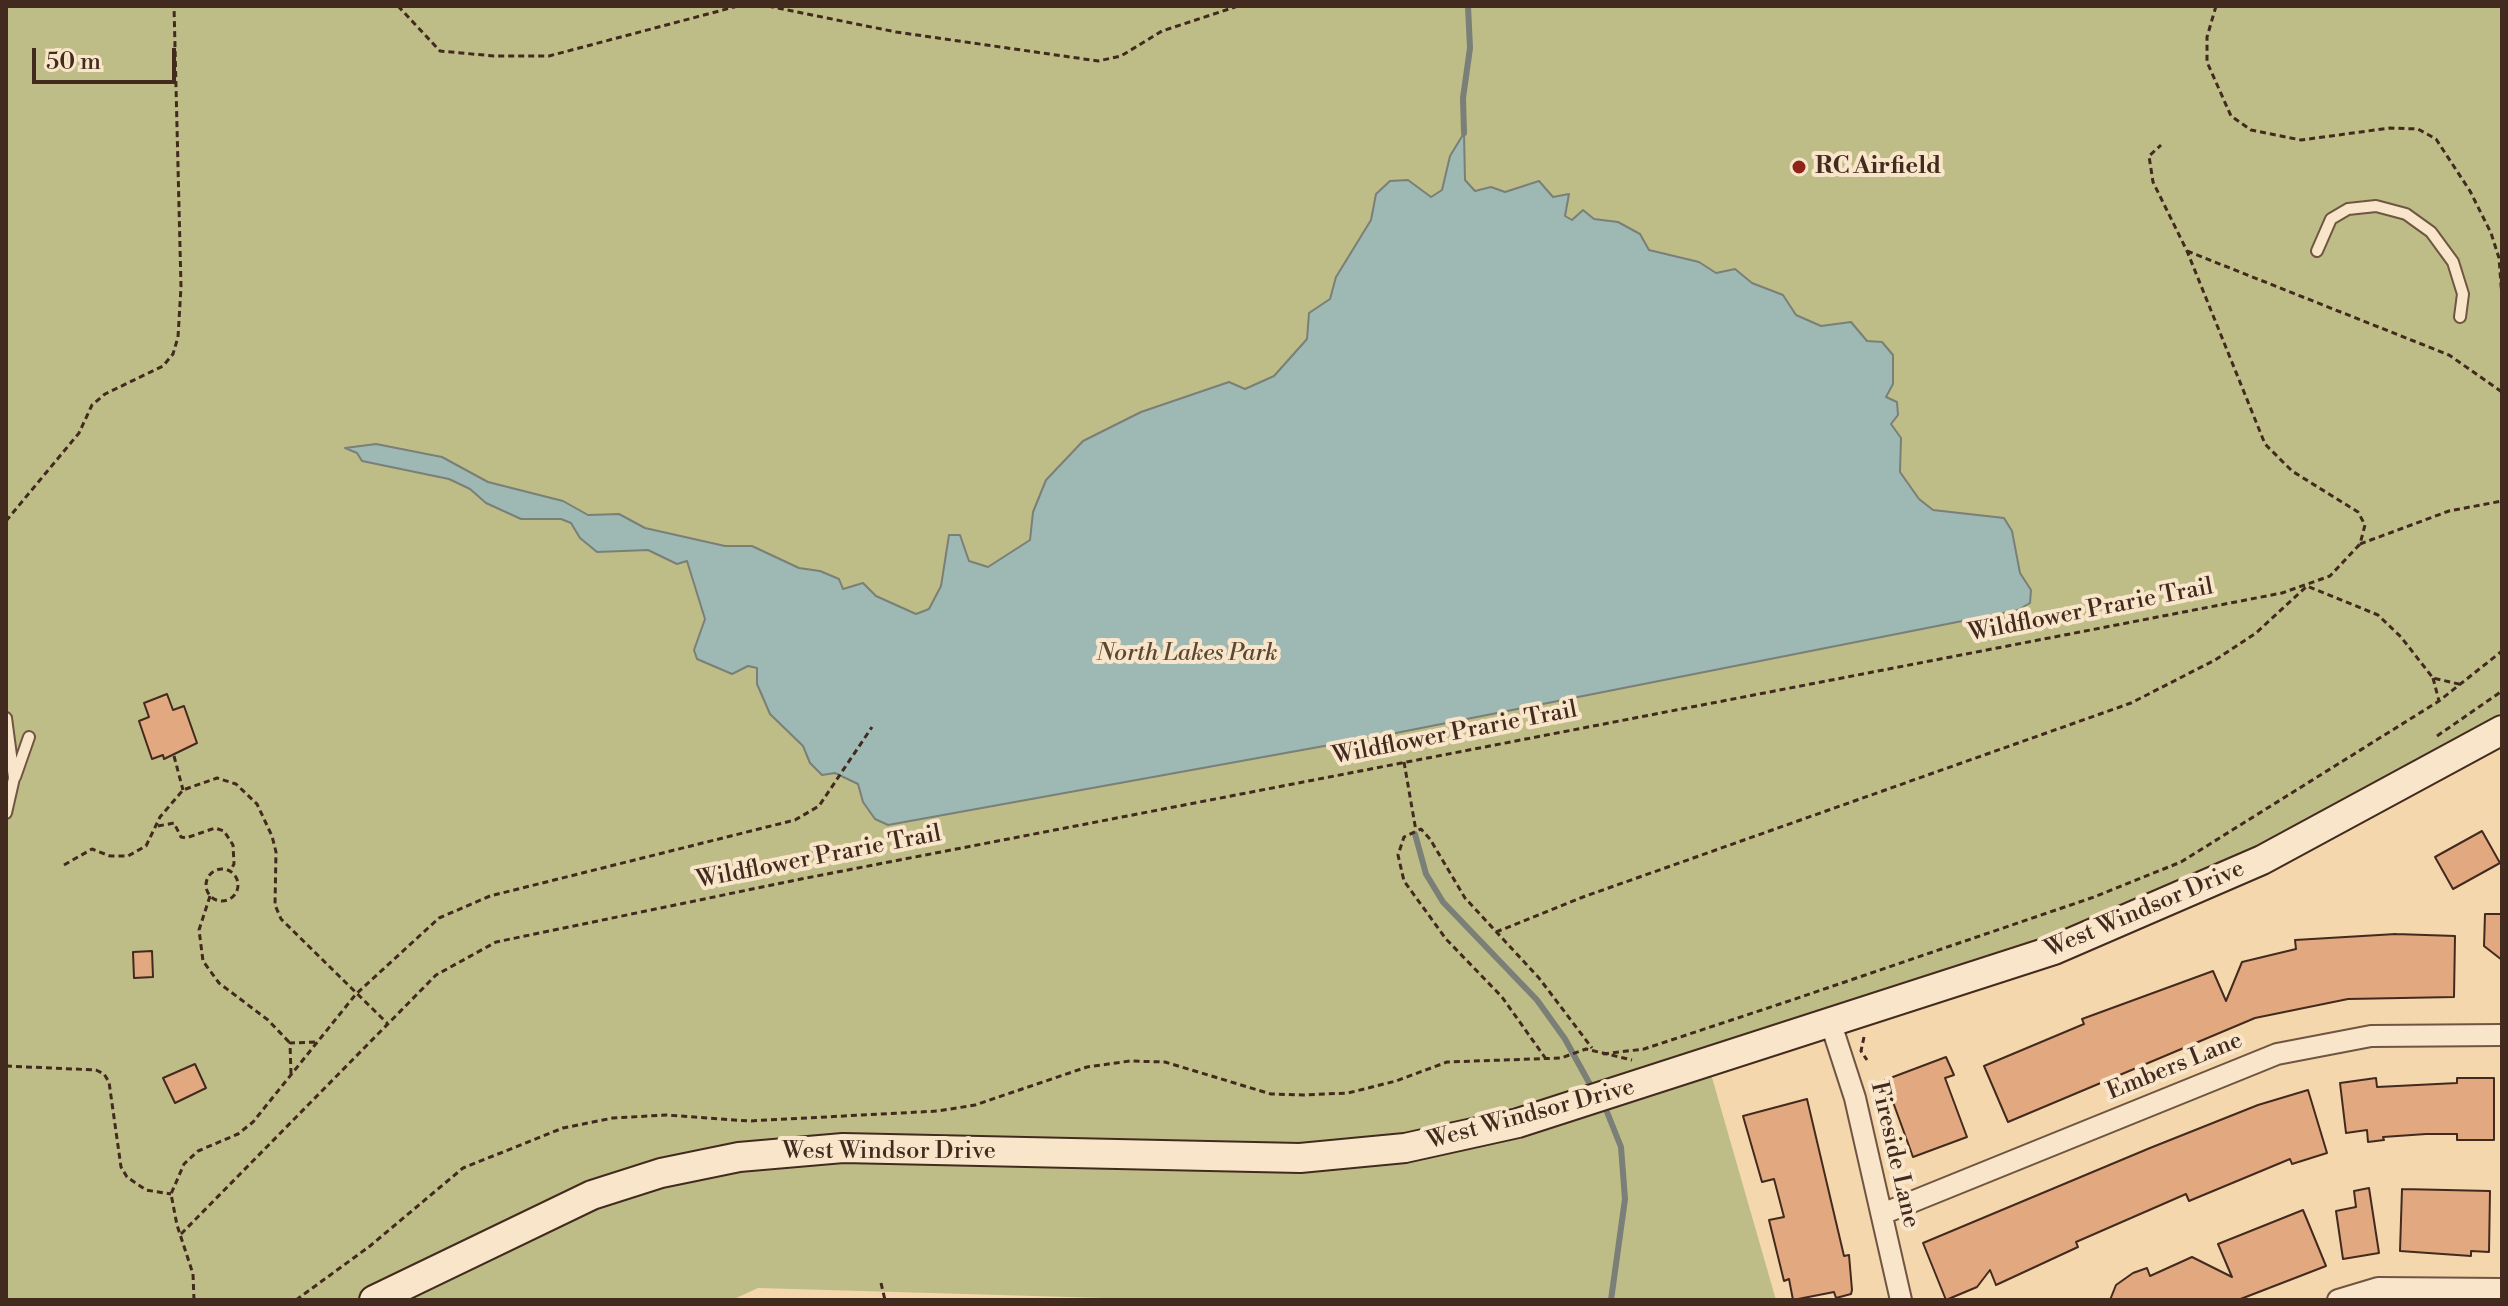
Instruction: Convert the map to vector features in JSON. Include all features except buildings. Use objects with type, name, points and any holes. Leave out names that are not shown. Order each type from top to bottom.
[{"type":"street","name":"West Windsor Drive","points":[[374,1300],[592,1195],[661,1173],[717,1161],[792,1150],[843,1148],[1264,1158],[1370,1153],[1446,1141],[1518,1123],[2031,958],[2117,925],[2287,848],[2502,730]]},
{"type":"street","name":"Fireside Lane","points":[[1831,1024],[1852,1087],[1901,1300]]},
{"type":"street","name":"Embers Lane","points":[[1882,1214],[2277,1054],[2371,1036],[2502,1035]]},
{"type":"street","points":[[2338,1300],[2378,1288],[2502,1289]]},
{"type":"lane","points":[[2317,251],[2331,219],[2348,209],[2376,206],[2406,214],[2431,232],[2453,262],[2463,294],[2460,317]]},
{"type":"lane","points":[[6,718],[14,778]]},
{"type":"lane","points":[[6,813],[14,778],[29,737]]},
{"type":"path","points":[[6,521],[79,433],[92,405],[105,394],[163,366],[173,354],[178,337],[181,287],[174,6]]},
{"type":"path","points":[[398,6],[440,51],[549,56],[738,6]]},
{"type":"path","points":[[768,6],[896,32],[1098,61],[1121,56],[1162,31],[1238,6]]},
{"type":"path","points":[[2216,6],[2207,37],[2207,62],[2231,116],[2251,130],[2301,140],[2390,128],[2418,129],[2436,139],[2470,191],[2491,233],[2499,258],[2502,298]]},
{"type":"path","points":[[2161,145],[2149,156],[2153,182],[2187,251],[2265,444],[2292,471],[2358,512],[2365,525],[2360,544]]},
{"type":"path","points":[[2187,251],[2449,355],[2502,392]]},
{"type":"path","points":[[2360,544],[2449,511],[2502,501]]},
{"type":"path","name":"Wildflower Prarie Trail","points":[[181,1234],[436,975],[496,942],[801,879],[2307,586],[2330,576],[2360,544]]},
{"type":"path","points":[[1496,932],[1583,897],[2131,703],[2215,660],[2256,633],[2307,586],[2378,615],[2401,637],[2433,678],[2439,701]]},
{"type":"path","points":[[1603,1054],[1644,1049],[2138,880],[2181,862],[2439,701],[2502,651]]},
{"type":"path","points":[[2433,678],[2463,685]]},
{"type":"path","points":[[2436,737],[2502,691]]},
{"type":"path","points":[[194,1300],[193,1274],[171,1194],[184,1164],[198,1151],[238,1134],[253,1122],[356,994],[439,918],[469,903],[795,820],[819,806],[872,727]]},
{"type":"path","points":[[174,756],[183,790]]},
{"type":"path","points":[[1404,762],[1416,831]]},
{"type":"path","points":[[64,865],[92,849],[110,856],[128,856],[146,846],[171,802],[183,790],[217,778],[236,784],[257,804],[276,852],[275,905],[281,919],[387,1023]]},
{"type":"path","points":[[158,826],[174,823],[186,838],[215,828],[224,831],[233,845],[234,864],[230,871]]},
{"type":"path","points":[[1546,1059],[1502,997],[1446,939],[1404,881],[1398,855],[1404,837],[1421,829],[1430,839],[1465,898],[1539,978],[1592,1049],[1629,1060],[1642,1059]]},
{"type":"path","points":[[210,896],[224,901],[234,895],[237,880],[230,871],[216,870],[208,876],[206,886],[210,896],[199,930],[203,961],[219,983],[268,1020],[290,1043],[291,1074]]},
{"type":"path","points":[[290,1043],[318,1042]]},
{"type":"path","points":[[296,1300],[370,1246],[463,1168],[563,1128],[613,1118],[666,1115],[749,1121],[938,1111],[975,1105],[1087,1067],[1130,1061],[1165,1062],[1271,1094],[1348,1093],[1396,1081],[1447,1062],[1561,1058],[1592,1049]]},
{"type":"path","points":[[6,1066],[96,1070],[104,1074],[109,1082],[121,1167],[127,1177],[146,1190],[171,1194]]},
{"type":"path","points":[[881,1283],[885,1300]]},
{"type":"green space","name":"North Lakes Park","points":[[6,6],[2502,6],[2502,712],[2368,793],[2230,860],[2061,934],[1711,1074],[1776,1300],[1172,1300],[758,1288],[732,1300],[6,1300]]},
{"type":"water","points":[[1464,133],[1465,180],[1475,191],[1491,187],[1505,192],[1539,181],[1553,197],[1569,194],[1565,216],[1572,220],[1583,210],[1594,219],[1618,222],[1640,234],[1649,250],[1699,262],[1716,273],[1735,269],[1752,283],[1783,295],[1796,315],[1821,326],[1851,322],[1867,341],[1882,342],[1893,355],[1893,384],[1886,397],[1897,402],[1898,415],[1891,424],[1901,438],[1900,472],[1919,499],[1933,510],[2004,518],[2012,531],[2020,573],[2031,590],[2030,603],[2018,610],[1396,733],[888,825],[875,819],[863,802],[858,784],[835,773],[822,775],[810,763],[803,746],[770,714],[757,684],[757,668],[748,666],[732,674],[697,659],[694,650],[705,619],[687,561],[677,564],[648,550],[597,552],[580,538],[571,523],[561,519],[521,519],[486,503],[470,489],[449,479],[362,461],[357,453],[345,448],[376,444],[442,457],[488,482],[563,501],[588,515],[619,514],[645,528],[725,546],[752,546],[799,568],[820,571],[839,579],[843,589],[863,583],[876,596],[916,614],[929,609],[941,586],[949,535],[960,535],[969,561],[988,567],[1030,540],[1033,512],[1046,480],[1083,441],[1141,412],[1229,382],[1245,389],[1274,376],[1307,339],[1309,313],[1330,299],[1336,277],[1371,220],[1376,194],[1390,181],[1408,180],[1431,197],[1442,190],[1450,156]]},
{"type":"waterway","points":[[1464,133],[1463,98],[1470,48],[1468,6]]},
{"type":"waterway","points":[[1415,834],[1426,874],[1443,902],[1537,1000],[1565,1039],[1592,1088]]},
{"type":"waterway","points":[[1607,1112],[1621,1147],[1625,1199],[1611,1300]]},
{"type":"place","name":"RC Airfield","points":[[1799,167]]}]
